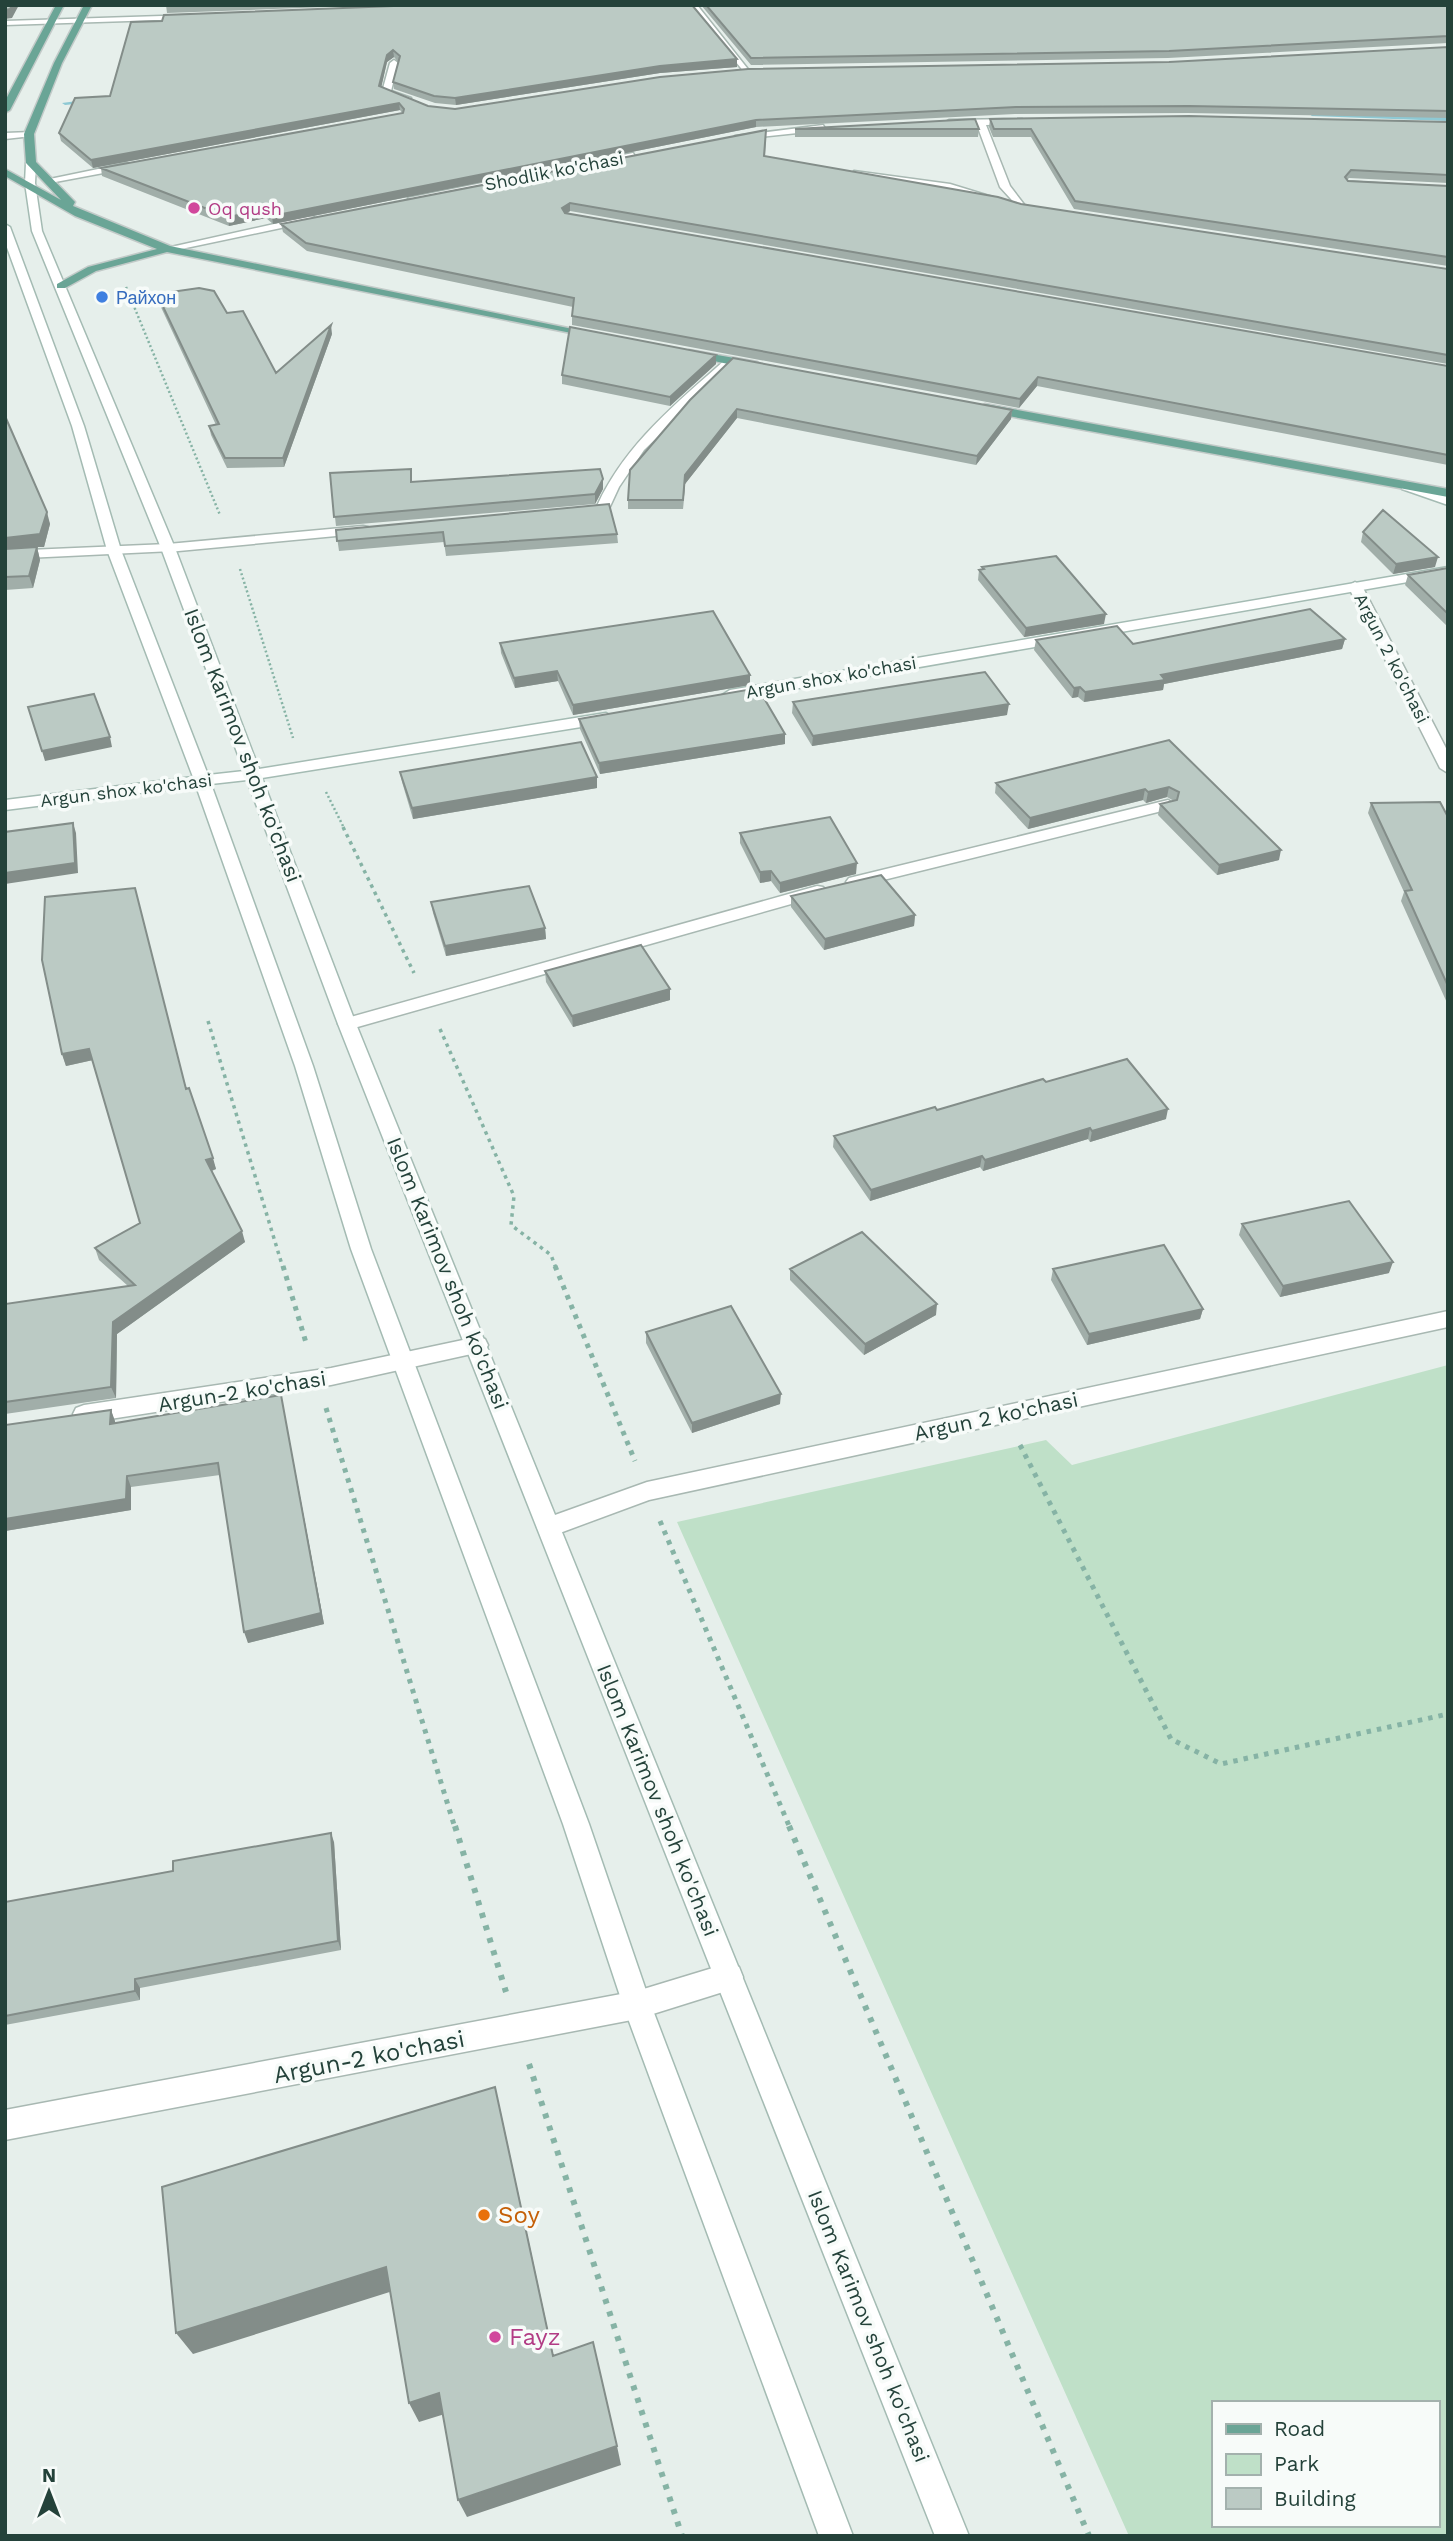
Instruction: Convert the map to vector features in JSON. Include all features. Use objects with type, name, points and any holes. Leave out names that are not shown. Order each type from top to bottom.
[{"type":"main road","points":[[5,110],[60,5]]},
{"type":"main road","name":"Islom Karimov shoh ko'chasi","points":[[88,5],[58,63],[29,134],[31,163],[41,185],[37,231],[168,548],[256,774],[347,1024],[952,2536]]},
{"type":"main road","points":[[693,5],[748,71]]},
{"type":"main road","points":[[5,23],[205,17]]},
{"type":"main road","points":[[394,63],[386,92],[421,105]]},
{"type":"main road","points":[[735,72],[761,71]]},
{"type":"main road","points":[[940,123],[1029,121]]},
{"type":"main road","points":[[980,122],[1005,187],[1021,207]]},
{"type":"main road","points":[[728,139],[834,127]]},
{"type":"main road","points":[[5,136],[29,134]]},
{"type":"main road","name":"Shodlik ko'chasi","points":[[403,200],[646,154]]},
{"type":"main road","points":[[31,163],[41,185],[79,214]]},
{"type":"main road","points":[[41,185],[144,163]]},
{"type":"main road","points":[[5,172],[41,185],[79,214],[167,249],[606,337]]},
{"type":"main road","points":[[854,174],[911,178],[1035,209]]},
{"type":"main road","points":[[61,286],[92,269],[167,249],[323,216]]},
{"type":"main road","points":[[5,227],[78,426],[114,550],[202,781],[304,1066],[360,1250],[406,1363],[576,1824],[637,2005],[836,2536]]},
{"type":"main road","points":[[675,350],[770,368]]},
{"type":"main road","points":[[561,514],[602,510],[612,483],[632,453],[730,361]]},
{"type":"main road","points":[[973,405],[1448,493]]},
{"type":"main road","points":[[1405,485],[1448,501]]},
{"type":"main road","points":[[5,555],[168,548],[382,529]]},
{"type":"main road","name":"Argun shox ko'chasi","points":[[721,697],[1448,571]]},
{"type":"main road","name":"Argun 2 ko'chasi","points":[[1355,586],[1448,768]]},
{"type":"main road","name":"Argun shox ko'chasi","points":[[5,805],[256,774],[627,714]]},
{"type":"main road","points":[[347,1024],[796,897],[1168,805]]},
{"type":"main road","name":"Argun 2 ko'chasi","points":[[549,1527],[647,1491],[1448,1320]]},
{"type":"main road","name":"Argun-2 ko'chasi","points":[[60,1418],[317,1380],[406,1363],[477,1345]]},
{"type":"main road","name":"Argun-2 ko'chasi","points":[[5,2125],[637,2005],[729,1977]]},
{"type":"path","points":[[123,282],[231,541],[295,744],[313,764],[427,1000],[514,1196],[511,1225],[551,1255],[647,1491],[1089,2536]]},
{"type":"path","points":[[208,1021],[517,2029],[681,2536]]},
{"type":"path","points":[[1004,1415],[1171,1739],[1222,1764],[1448,1714]]},
{"type":"green space","points":[[1448,1365],[1448,2536],[1129,2536],[677,1522],[1046,1440],[1072,1465]]},
{"type":"building","points":[[419,5],[692,5],[737,59],[660,66],[455,98],[434,96],[393,82],[400,56],[393,50],[387,55],[379,86],[428,106],[455,109],[660,77],[748,69],[1169,62],[1448,47],[1448,111],[1189,106],[1016,107],[756,120],[272,216],[264,210],[228,217],[101,168],[403,113],[404,109],[399,103],[91,160],[59,133],[75,98],[110,96],[131,22],[162,21],[164,15]]},
{"type":"building","points":[[706,5],[1448,5],[1448,36],[1169,51],[751,58]]},
{"type":"building","points":[[1189,116],[1448,122],[1448,175],[1351,170],[1345,177],[1348,181],[1448,186],[1448,257],[1075,201],[1031,129],[994,129],[990,119]]},
{"type":"building","points":[[975,119],[979,129],[795,129]]},
{"type":"building","points":[[766,130],[764,156],[998,197],[1021,204],[1448,269],[1448,355],[570,203],[562,208],[565,213],[1448,366],[1448,455],[1038,377],[1020,399],[572,316],[574,298],[306,243],[281,224]]},
{"type":"building","points":[[199,288],[214,291],[227,313],[243,311],[276,373],[331,325],[283,458],[225,458],[209,426],[219,424],[157,294]]},
{"type":"building","points":[[570,327],[716,355],[670,397],[562,375]]},
{"type":"building","points":[[733,358],[1012,410],[977,456],[737,409],[685,475],[683,500],[628,500],[630,470],[690,400]]},
{"type":"building","points":[[5,416],[47,512],[40,534],[5,538]]},
{"type":"building","points":[[411,469],[411,482],[600,469],[603,479],[595,494],[334,517],[330,473]]},
{"type":"building","points":[[609,504],[617,534],[445,546],[443,532],[337,541],[336,530]]},
{"type":"building","points":[[1383,510],[1438,557],[1396,564],[1363,532]]},
{"type":"building","points":[[37,547],[29,576],[5,577],[5,549]]},
{"type":"building","points":[[1056,556],[1106,614],[1026,628],[979,570],[984,569],[982,567]]},
{"type":"building","points":[[1448,568],[1448,614],[1408,575]]},
{"type":"building","points":[[1310,609],[1345,639],[1161,675],[1165,680],[1085,692],[1080,687],[1074,688],[1036,640],[1117,626],[1133,644]]},
{"type":"building","points":[[713,611],[750,675],[573,705],[557,671],[514,678],[500,643]]},
{"type":"building","points":[[985,672],[1009,704],[813,736],[793,702]]},
{"type":"building","points":[[758,688],[785,734],[599,763],[579,719]]},
{"type":"building","points":[[94,694],[110,737],[42,751],[28,707]]},
{"type":"building","points":[[1169,740],[1281,850],[1219,865],[1160,804],[1177,800],[1179,792],[1169,787],[1148,792],[1145,789],[1030,818],[996,783]]},
{"type":"building","points":[[581,742],[597,777],[412,808],[400,772]]},
{"type":"building","points":[[1440,802],[1448,817],[1448,986],[1405,891],[1412,890],[1371,803]]},
{"type":"building","points":[[830,817],[857,863],[780,883],[771,871],[760,872],[740,833]]},
{"type":"building","points":[[73,823],[75,863],[5,873],[5,832]]},
{"type":"building","points":[[881,875],[915,915],[825,939],[791,896]]},
{"type":"building","points":[[529,886],[545,928],[445,946],[431,902]]},
{"type":"building","points":[[135,888],[186,1089],[189,1088],[213,1158],[206,1160],[242,1231],[113,1322],[111,1387],[5,1402],[5,1304],[135,1285],[95,1248],[140,1223],[89,1049],[62,1054],[42,960],[45,897]]},
{"type":"building","points":[[641,945],[670,989],[572,1016],[545,971]]},
{"type":"building","points":[[1127,1059],[1168,1109],[1092,1131],[1090,1128],[985,1160],[982,1156],[871,1190],[834,1136],[935,1107],[937,1110],[1043,1079],[1046,1082]]},
{"type":"building","points":[[1349,1201],[1393,1262],[1283,1286],[1242,1224]]},
{"type":"building","points":[[862,1232],[937,1304],[865,1344],[790,1269]]},
{"type":"building","points":[[1164,1245],[1203,1309],[1089,1334],[1053,1269]]},
{"type":"building","points":[[731,1306],[781,1394],[692,1423],[646,1332]]},
{"type":"building","points":[[281,1395],[321,1613],[244,1632],[218,1463],[127,1476],[126,1499],[5,1519],[5,1425],[111,1410],[110,1424]]},
{"type":"building","points":[[331,1833],[338,1941],[135,1979],[135,1991],[5,2016],[5,1902],[173,1871],[173,1861]]},
{"type":"building","points":[[495,2087],[553,2356],[593,2342],[617,2446],[458,2500],[439,2393],[409,2403],[386,2267],[176,2333],[162,2187]]},
{"type":"waterway","points":[[65,103],[92,101]]},
{"type":"waterway","points":[[1313,115],[1448,119]]},
{"type":"place","name":"Oq qush","points":[[194,208]]},
{"type":"place","name":"Райхон","points":[[102,297]]},
{"type":"place","name":"Soy","points":[[484,2215]]},
{"type":"place","name":"Fayz","points":[[495,2337]]}]
